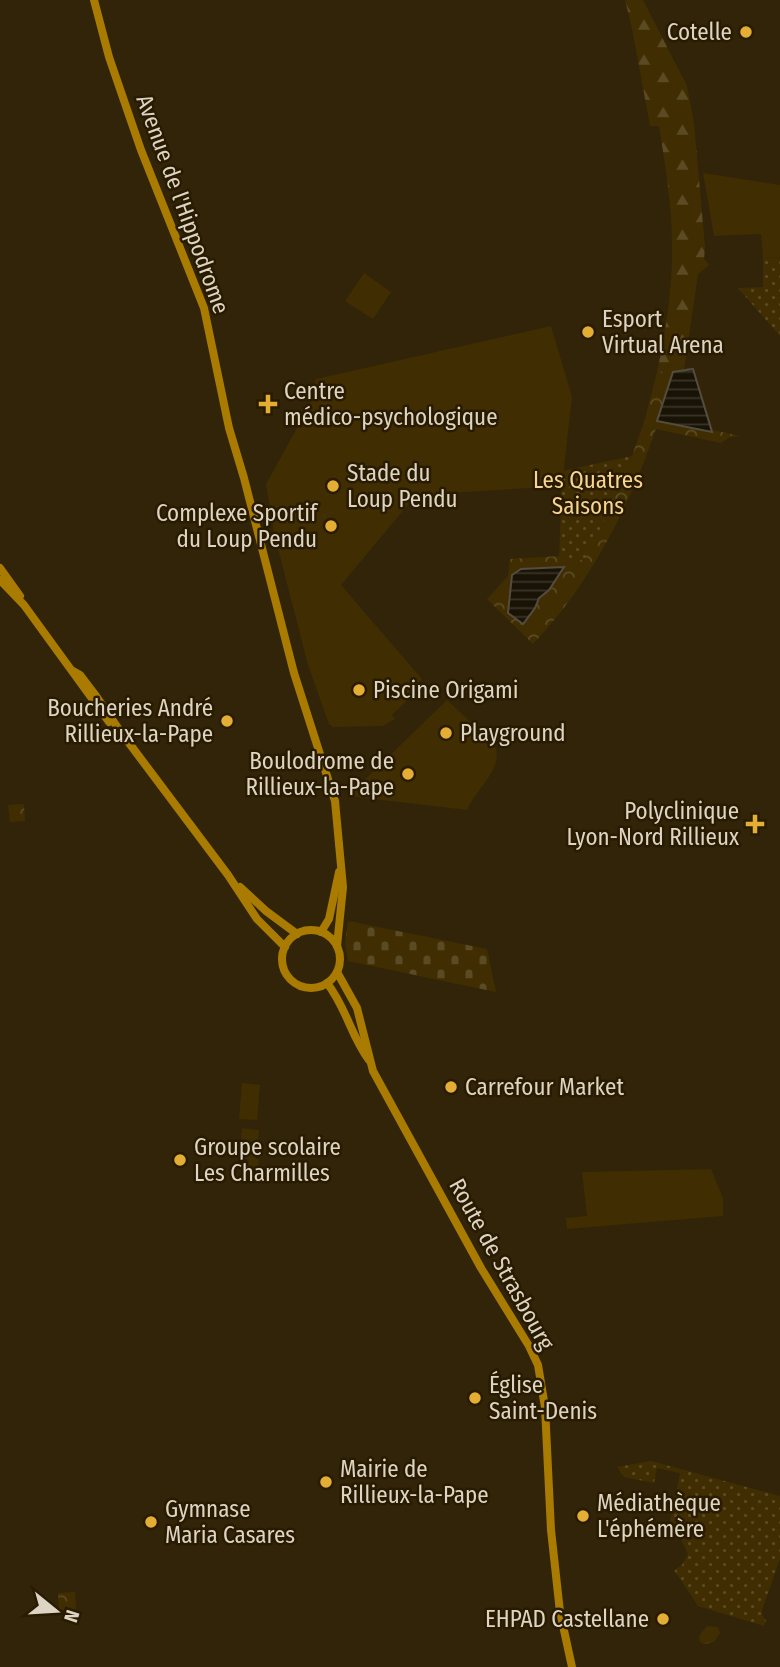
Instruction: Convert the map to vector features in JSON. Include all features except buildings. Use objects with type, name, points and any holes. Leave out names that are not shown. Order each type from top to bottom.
[{"type":"main road","name":"Avenue de l'Hippodrome","points":[[94,0],[109,57],[141,150],[204,308],[229,428],[294,673],[335,801],[343,887],[337,946]]},
{"type":"main road","points":[[0,568],[24,605]]},
{"type":"main road","points":[[0,580],[24,605],[73,671],[80,675],[93,692],[228,875],[257,919],[285,947]]},
{"type":"main road","name":"Avenue de l'Hippodrome","points":[[321,932],[329,919],[340,870]]},
{"type":"main road","points":[[228,875],[266,911],[297,934]]},
{"type":"main road","points":[[309,930],[321,932],[337,946],[340,955],[337,972],[327,983],[309,988],[292,981],[283,965],[285,947],[297,934],[309,930]]},
{"type":"main road","name":"Route de Strasbourg","points":[[337,972],[357,1008],[370,1062]]},
{"type":"main road","name":"Route de Strasbourg","points":[[327,983],[344,1009],[356,1043],[370,1062],[394,1110],[538,1365],[545,1407],[551,1530],[561,1612],[572,1667]]},
{"type":"green space","points":[[625,0],[643,0],[687,86],[694,123],[704,259],[709,265],[698,274],[684,370],[657,372],[670,292],[671,214],[659,126],[650,126]]},
{"type":"green space","points":[[703,173],[780,185],[780,257],[763,258],[761,234],[714,236]]},
{"type":"green space","points":[[780,257],[780,336],[738,288],[763,287],[763,258]]},
{"type":"green space","points":[[364,273],[391,292],[373,319],[345,301]]},
{"type":"green space","name":"Complexe Sportif du Loup Pendu","points":[[551,326],[572,397],[562,486],[416,495],[341,585],[422,679],[413,688],[416,692],[392,715],[395,719],[383,726],[333,727],[329,724],[308,665],[274,533],[266,484],[303,417],[316,379]]},
{"type":"green space","points":[[693,368],[713,430],[741,436],[730,437],[721,443],[656,429],[633,488],[606,544],[573,596],[533,644],[487,599],[508,576],[510,559],[560,556],[560,559],[606,518],[645,419],[657,372]]},
{"type":"green space","name":"Les Quatres Saisons","points":[[632,456],[606,518],[584,560],[559,560],[562,471]]},
{"type":"green space","points":[[447,700],[493,743],[497,751],[489,777],[467,810],[348,796]]},
{"type":"green space","points":[[24,804],[25,821],[10,822],[8,805]]},
{"type":"green space","points":[[348,921],[487,949],[496,992],[348,961],[345,943]]},
{"type":"green space","points":[[242,1083],[260,1085],[257,1120],[239,1119]]},
{"type":"green space","points":[[242,1128],[259,1130],[256,1159],[259,1159],[258,1172],[247,1171],[249,1159],[239,1158]]},
{"type":"green space","points":[[711,1169],[723,1198],[723,1216],[567,1229],[566,1218],[587,1216],[582,1172]]},
{"type":"green space","points":[[651,1461],[780,1496],[780,1559],[762,1610],[766,1620],[764,1626],[698,1606],[674,1570],[682,1565],[688,1554],[681,1539],[668,1531],[680,1473],[657,1468],[654,1483],[624,1477],[617,1467]]},
{"type":"green space","points":[[75,1592],[76,1609],[59,1610],[58,1593]]},
{"type":"green space","points":[[707,1626],[718,1627],[720,1633],[714,1642],[704,1644],[700,1642],[699,1636]]},
{"type":"shaded area","points":[[693,369],[712,432],[657,421],[673,372]]},
{"type":"shaded area","points":[[564,567],[549,590],[539,598],[523,624],[508,613],[512,575],[521,569]]},
{"type":"place","name":"Cotelle","points":[[746,32]]},
{"type":"place","name":"Esport Virtual Arena","points":[[588,332]]},
{"type":"place","name":"Centre médico-psychologique","points":[[268,404]]},
{"type":"place","name":"Stade du Loup Pendu","points":[[333,486]]},
{"type":"place","name":"Complexe Sportif du Loup Pendu","points":[[331,526]]},
{"type":"place","name":"Piscine Origami","points":[[359,690]]},
{"type":"place","name":"Boucheries André Rillieux-la-Pape","points":[[227,721]]},
{"type":"place","name":"Playground","points":[[446,733]]},
{"type":"place","name":"Boulodrome de Rillieux-la-Pape","points":[[408,774]]},
{"type":"place","name":"Polyclinique Lyon-Nord Rillieux","points":[[755,824]]},
{"type":"place","name":"Carrefour Market","points":[[451,1087]]},
{"type":"place","name":"Groupe scolaire Les Charmilles","points":[[180,1160]]},
{"type":"place","name":"Église Saint-Denis","points":[[475,1398]]},
{"type":"place","name":"Mairie de Rillieux-la-Pape","points":[[326,1482]]},
{"type":"place","name":"Médiathèque L'éphémère","points":[[583,1516]]},
{"type":"place","name":"Gymnase Maria Casares","points":[[151,1522]]},
{"type":"place","name":"EHPAD Castellane","points":[[663,1619]]}]
